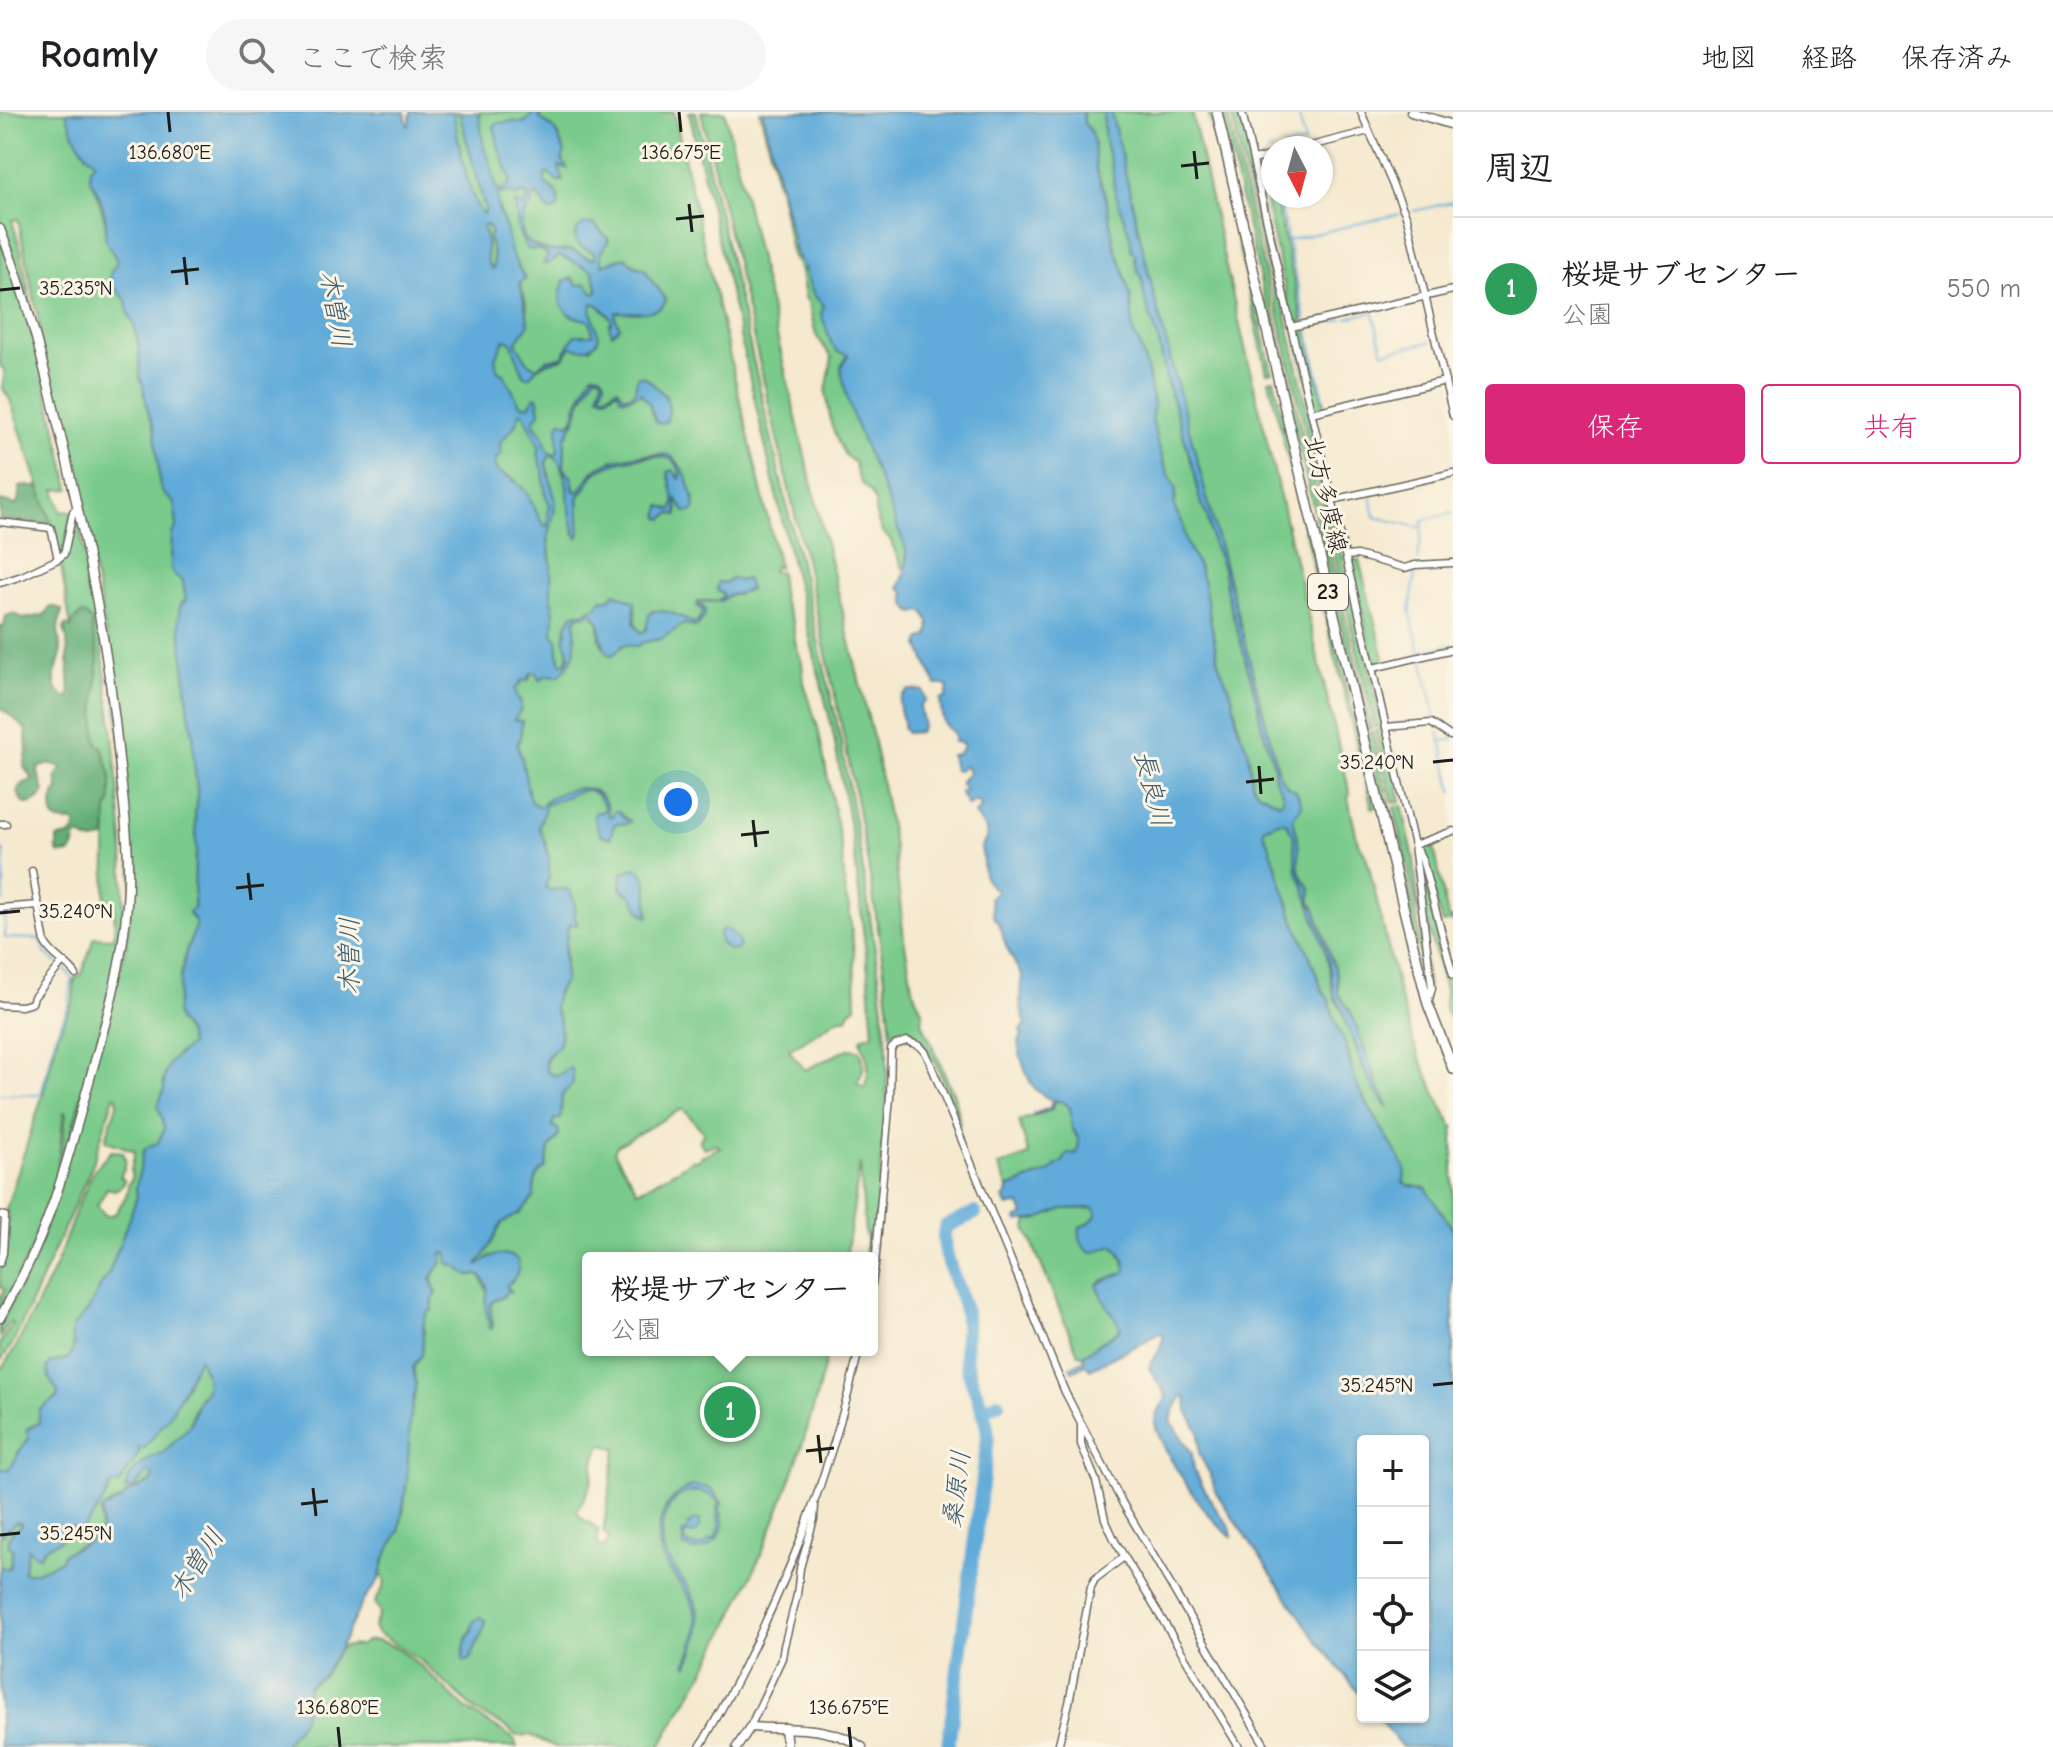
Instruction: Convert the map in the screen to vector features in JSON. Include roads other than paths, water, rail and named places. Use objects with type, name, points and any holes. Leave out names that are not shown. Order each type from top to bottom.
[{"type":"main road","name":"北方多度線","points":[[1217,112],[1406,918],[1428,1004],[1453,1069]]},
{"type":"street","points":[[1242,112],[1418,864],[1432,988],[1428,1004]]},
{"type":"street","points":[[1361,112],[1407,218],[1453,416]]},
{"type":"street","points":[[1411,112],[1453,125]]},
{"type":"street","points":[[1333,140],[1369,131]]},
{"type":"street","points":[[1254,160],[1261,158]]},
{"type":"street","points":[[0,229],[11,255],[52,397],[100,612],[113,695],[127,850],[123,944],[104,1031],[68,1156],[33,1253],[0,1318]]},
{"type":"street","points":[[1291,327],[1453,290]]},
{"type":"street","points":[[1311,413],[1445,381]]},
{"type":"street","points":[[1332,500],[1453,473]]},
{"type":"street","points":[[0,583],[22,576],[64,554],[73,512],[78,507]]},
{"type":"street","points":[[0,522],[51,528],[58,559]]},
{"type":"street","points":[[1346,556],[1357,555],[1405,568],[1453,563]]},
{"type":"street","points":[[1373,668],[1453,649]]},
{"type":"street","points":[[1386,727],[1431,723],[1453,735]]},
{"type":"street","points":[[1414,845],[1453,831]]},
{"type":"street","points":[[1414,845],[1422,859],[1453,975]]},
{"type":"street","points":[[32,871],[45,943],[76,975]]},
{"type":"street","points":[[0,908],[39,905]]},
{"type":"street","points":[[0,1005],[32,1003],[63,962]]},
{"type":"street","points":[[875,1252],[890,1097],[891,1049],[902,1042],[913,1042],[926,1053],[936,1075],[1065,1392],[1123,1504],[1266,1747]]},
{"type":"street","points":[[0,1215],[5,1216],[0,1263]]},
{"type":"street","points":[[700,1747],[772,1607],[838,1429],[857,1356]]},
{"type":"street","points":[[1081,1422],[1081,1444],[1100,1491],[1105,1519],[1124,1557],[1239,1747]]},
{"type":"street","points":[[737,1747],[750,1727],[782,1658],[800,1568],[814,1519],[815,1496]]},
{"type":"street","points":[[1058,1747],[1091,1587],[1095,1579],[1124,1557]]},
{"type":"street","points":[[750,1727],[802,1727],[837,1734],[862,1747]]},
{"type":"street","points":[[785,1728],[787,1747]]},
{"type":"water","name":"木曽川","points":[[66,112],[405,112],[409,126],[411,112],[454,112],[468,182],[483,214],[485,208],[459,112],[479,113],[484,149],[497,189],[501,191],[511,181],[494,124],[524,123],[535,112],[542,112],[539,118],[554,129],[565,152],[562,160],[567,168],[559,166],[563,181],[545,174],[545,183],[558,195],[559,205],[550,211],[538,195],[533,196],[523,219],[524,237],[541,248],[569,250],[595,259],[595,253],[578,245],[575,236],[584,224],[594,224],[609,240],[600,254],[602,265],[625,257],[634,266],[646,270],[666,301],[651,312],[616,312],[620,327],[612,334],[609,316],[592,303],[599,338],[594,345],[584,349],[571,347],[563,358],[542,365],[526,377],[511,341],[505,339],[495,358],[497,369],[506,378],[520,405],[529,406],[537,397],[540,412],[534,425],[543,435],[551,454],[558,451],[558,424],[573,421],[578,402],[592,374],[600,374],[604,378],[601,392],[604,396],[618,388],[624,396],[629,396],[634,392],[638,376],[647,379],[667,401],[667,421],[656,422],[649,403],[641,393],[629,398],[621,398],[617,390],[607,397],[600,396],[603,379],[595,376],[565,438],[564,468],[571,476],[574,491],[579,492],[592,473],[610,462],[641,455],[670,455],[680,466],[687,479],[695,507],[692,512],[685,512],[677,499],[677,515],[671,513],[660,518],[662,506],[672,510],[675,503],[668,472],[673,470],[681,478],[677,464],[658,457],[623,461],[596,472],[578,497],[578,538],[571,518],[565,474],[555,456],[549,456],[546,463],[556,503],[548,539],[553,633],[561,663],[565,664],[569,657],[564,638],[573,614],[597,608],[600,600],[610,599],[615,593],[635,602],[634,623],[641,633],[646,630],[653,611],[670,613],[697,623],[702,615],[698,601],[717,601],[723,597],[717,590],[718,582],[725,583],[732,578],[738,581],[746,579],[750,589],[729,595],[721,601],[700,602],[705,616],[697,627],[684,624],[661,639],[637,646],[623,645],[612,656],[605,648],[600,626],[591,612],[578,616],[575,620],[573,658],[565,670],[558,676],[546,675],[541,680],[536,673],[531,673],[528,680],[521,681],[515,689],[521,707],[514,720],[522,721],[517,744],[530,801],[540,807],[562,792],[589,789],[603,798],[608,816],[619,811],[623,818],[630,821],[614,825],[610,838],[600,834],[594,816],[605,808],[599,797],[586,790],[546,804],[539,827],[549,859],[549,877],[545,887],[570,891],[575,903],[577,925],[570,924],[568,927],[564,955],[565,980],[557,992],[554,1008],[560,1022],[559,1046],[545,1061],[547,1072],[557,1076],[570,1068],[573,1084],[562,1095],[561,1116],[554,1119],[552,1126],[558,1129],[559,1135],[549,1149],[546,1168],[536,1180],[534,1197],[519,1214],[502,1223],[477,1264],[498,1255],[508,1255],[518,1260],[516,1274],[506,1285],[512,1292],[507,1290],[490,1307],[492,1329],[489,1328],[486,1309],[487,1286],[481,1276],[467,1274],[449,1264],[447,1253],[442,1254],[442,1262],[431,1278],[436,1295],[432,1311],[428,1311],[424,1321],[422,1355],[413,1367],[416,1384],[399,1531],[384,1560],[379,1580],[363,1601],[340,1648],[323,1676],[308,1686],[302,1720],[283,1747],[0,1747],[0,1567],[10,1567],[13,1550],[8,1538],[22,1524],[17,1522],[0,1537],[0,1469],[9,1469],[29,1439],[26,1430],[39,1423],[39,1410],[57,1398],[58,1392],[49,1378],[47,1367],[71,1355],[73,1326],[88,1311],[109,1273],[137,1197],[136,1187],[144,1150],[158,1143],[164,1130],[158,1106],[164,1090],[165,1073],[170,1062],[190,1045],[187,1032],[176,1013],[187,948],[196,927],[189,912],[194,908],[197,852],[195,812],[198,799],[179,618],[180,606],[186,600],[183,581],[172,573],[171,567],[172,534],[177,525],[174,503],[160,486],[155,430],[140,378],[135,328],[126,300],[113,287],[110,276],[117,262],[105,238],[106,224],[101,201],[90,180],[90,168],[95,161],[73,133]],"holes":[[[509,192],[515,196],[524,193],[528,196],[523,208],[515,205],[519,232],[527,249],[547,253],[543,264],[560,256],[593,271],[597,286],[594,294],[587,284],[577,285],[572,278],[564,281],[560,295],[562,307],[569,314],[590,321],[593,335],[575,335],[562,357],[546,360],[537,368],[527,362],[516,343],[529,324],[520,282],[525,279],[511,253],[498,209],[497,194]],[[487,225],[491,230],[492,269],[487,261],[483,226]],[[522,413],[540,448],[538,454],[546,497],[551,506],[548,525],[545,526],[522,488],[495,467],[496,458],[502,454],[501,441]],[[199,1358],[207,1384],[190,1426],[163,1453],[137,1468],[125,1489],[134,1488],[149,1472],[153,1475],[151,1482],[102,1509],[101,1530],[93,1538],[63,1554],[62,1559],[48,1567],[23,1573],[28,1549],[39,1557],[44,1548],[59,1541],[72,1527],[77,1532],[83,1529],[110,1486],[120,1483],[139,1453],[138,1447],[143,1449],[171,1414]]]},
{"type":"water","name":"長良川","points":[[763,112],[1083,112],[1084,123],[1090,130],[1094,144],[1096,169],[1105,194],[1115,249],[1131,298],[1133,333],[1148,373],[1156,438],[1176,489],[1174,506],[1204,583],[1218,662],[1248,750],[1252,784],[1258,792],[1279,803],[1283,800],[1283,794],[1275,779],[1223,568],[1199,497],[1144,296],[1142,278],[1114,188],[1103,112],[1111,112],[1155,300],[1280,777],[1296,791],[1302,806],[1293,818],[1299,848],[1299,869],[1310,888],[1311,903],[1337,976],[1338,994],[1351,1012],[1388,1108],[1363,1067],[1343,1011],[1333,993],[1327,956],[1297,872],[1293,834],[1286,822],[1264,828],[1263,832],[1295,924],[1323,992],[1329,999],[1359,1090],[1404,1166],[1406,1173],[1403,1182],[1426,1188],[1453,1230],[1453,1747],[1402,1747],[1383,1723],[1429,1723],[1429,1435],[1357,1435],[1357,1691],[1314,1637],[1217,1494],[1199,1454],[1199,1432],[1182,1396],[1171,1421],[1192,1454],[1194,1470],[1230,1527],[1232,1536],[1199,1502],[1165,1449],[1155,1423],[1166,1395],[1149,1368],[1164,1335],[1154,1336],[1090,1369],[1086,1364],[1072,1371],[1070,1367],[1085,1360],[1083,1355],[1120,1330],[1097,1284],[1125,1272],[1125,1265],[1121,1253],[1113,1245],[1091,1253],[1083,1245],[1080,1227],[1096,1216],[1095,1208],[1063,1209],[1038,1219],[1018,1222],[1017,1219],[1024,1215],[1020,1205],[1008,1206],[1003,1198],[1008,1188],[1051,1171],[1062,1163],[1068,1153],[1076,1154],[1078,1139],[1072,1126],[1070,1108],[1065,1103],[1055,1100],[1051,1110],[1033,1116],[1050,1108],[1052,1100],[1034,1087],[1020,1054],[1020,1031],[1026,1024],[1020,1000],[1022,977],[993,916],[990,898],[996,890],[985,877],[981,848],[986,839],[986,830],[975,815],[981,809],[980,804],[975,801],[968,806],[960,792],[965,790],[960,782],[969,771],[965,766],[954,770],[951,755],[958,754],[963,747],[962,743],[954,742],[954,734],[942,717],[940,699],[946,698],[948,687],[936,685],[919,646],[920,640],[929,633],[927,617],[922,611],[910,611],[904,591],[899,587],[906,565],[905,545],[850,409],[841,367],[848,355],[837,352],[831,343],[821,313],[824,305],[813,293],[796,255]]},
{"type":"water","points":[[909,690],[923,691],[926,700],[920,706],[923,722],[919,732],[907,733],[903,729],[900,700]]},
{"type":"water","points":[[633,868],[640,870],[646,881],[648,917],[631,895],[621,889],[622,873]]},
{"type":"water","points":[[722,929],[736,937],[740,946],[737,950],[728,949],[722,944],[719,937]]},
{"type":"water","points":[[692,1486],[702,1486],[717,1495],[722,1504],[719,1509],[723,1524],[718,1537],[708,1546],[694,1551],[684,1546],[682,1534],[694,1520],[700,1520],[700,1528],[694,1534],[688,1533],[683,1537],[689,1544],[703,1545],[710,1539],[714,1540],[718,1532],[717,1506],[720,1502],[696,1492],[684,1494],[675,1500],[662,1527],[665,1553],[693,1597],[698,1611],[698,1638],[688,1665],[696,1615],[688,1595],[664,1560],[659,1527],[673,1498]]},
{"type":"water","points":[[480,1617],[485,1620],[485,1626],[471,1657],[463,1661],[464,1645],[472,1632],[473,1622]]},
{"type":"waterway","points":[[1298,112],[1303,136]]},
{"type":"waterway","points":[[1414,211],[1453,202]]},
{"type":"waterway","points":[[1281,208],[1305,319]]},
{"type":"waterway","points":[[1289,240],[1399,214]]},
{"type":"waterway","points":[[1347,318],[1373,312],[1383,352],[1431,342]]},
{"type":"waterway","points":[[1327,323],[1343,319]]},
{"type":"waterway","points":[[1325,323],[1307,327],[1325,403]]},
{"type":"waterway","points":[[1371,496],[1375,517],[1422,528]]},
{"type":"waterway","points":[[1418,561],[1423,520],[1453,513]]},
{"type":"waterway","points":[[1416,568],[1410,611],[1420,653]]},
{"type":"waterway","points":[[1420,652],[1453,644]]},
{"type":"waterway","points":[[1422,659],[1437,723]]},
{"type":"waterway","points":[[1439,732],[1453,792]]},
{"type":"waterway","points":[[1442,741],[1453,739]]},
{"type":"waterway","points":[[0,851],[4,851],[4,902]]},
{"type":"waterway","points":[[5,911],[5,938],[39,939],[44,952],[57,963]]},
{"type":"waterway","points":[[41,1094],[56,1034],[71,1002],[68,1000],[73,979],[63,966]]},
{"type":"waterway","points":[[0,1094],[39,1095]]},
{"type":"waterway","name":"桑原川","points":[[948,1747],[988,1438],[985,1418],[966,1360],[965,1310],[947,1255],[944,1234],[946,1226],[975,1213]]},
{"type":"waterway","points":[[983,1410],[998,1403]]},
{"type":"place","name":"桜堤サブセンター","points":[[730,1412]]}]
